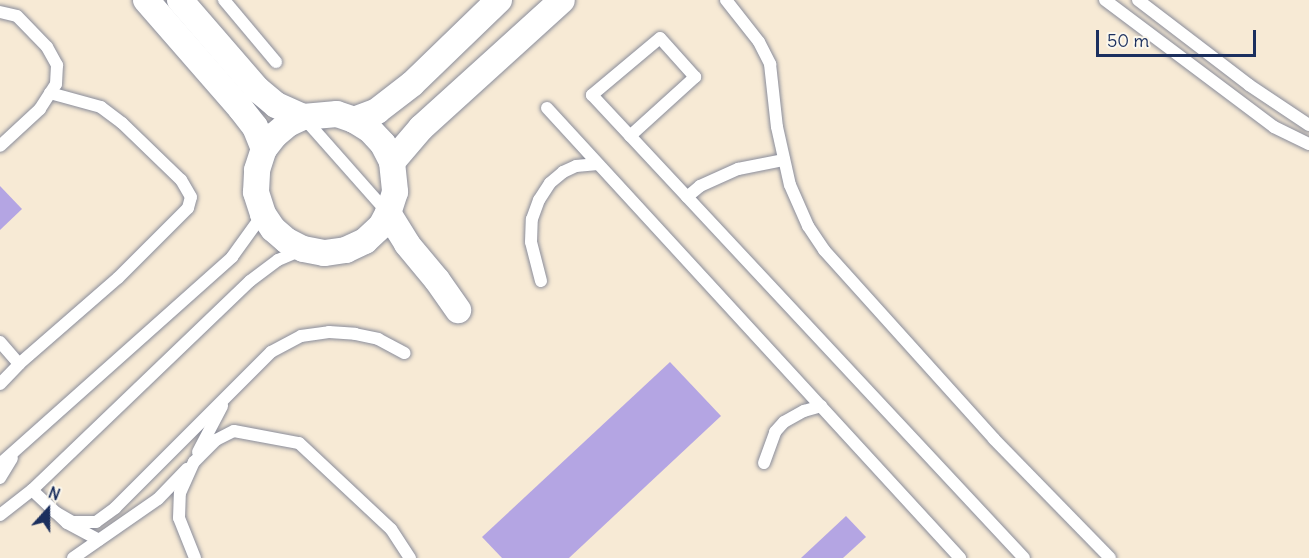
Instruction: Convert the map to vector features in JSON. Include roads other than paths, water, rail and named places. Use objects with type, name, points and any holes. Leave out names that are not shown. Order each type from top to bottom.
[{"type":"street","points":[[146,0],[241,109],[255,127],[264,149]]},
{"type":"street","points":[[180,0],[258,89],[276,105],[303,117]]},
{"type":"street","points":[[354,120],[377,111],[399,96],[499,0]]},
{"type":"street","points":[[392,162],[421,128],[562,0]]},
{"type":"street","points":[[337,114],[354,120],[370,130],[383,144],[392,162],[395,192],[388,213],[381,226],[365,241],[346,250],[324,253],[303,249],[286,241],[273,229],[263,214],[256,192],[257,170],[264,149],[288,124],[303,117],[337,114]]},
{"type":"street","points":[[388,213],[406,244],[458,310]]},
{"type":"lane","points":[[224,0],[276,62]]},
{"type":"lane","points":[[726,0],[759,42],[770,64],[777,127],[790,185],[808,226],[824,250],[994,439],[1110,557]]},
{"type":"lane","points":[[1106,0],[1274,127],[1309,144]]},
{"type":"lane","points":[[1138,0],[1249,85],[1309,125]]},
{"type":"lane","points":[[0,12],[17,16],[48,47],[57,66],[56,84],[40,109],[0,146]]},
{"type":"lane","points":[[630,136],[695,77],[660,38],[592,95],[630,136],[1024,558]]},
{"type":"lane","points":[[0,384],[19,364],[118,278],[188,208],[191,197],[181,180],[108,112],[101,107],[50,93]]},
{"type":"lane","points":[[547,108],[960,558]]},
{"type":"lane","points":[[303,117],[388,213]]},
{"type":"lane","points":[[687,197],[700,186],[738,169],[784,160]]},
{"type":"lane","points":[[541,281],[531,242],[532,219],[539,200],[550,183],[563,172],[576,166],[598,164]]},
{"type":"lane","points":[[0,464],[232,257],[263,214]]},
{"type":"lane","points":[[0,515],[32,490],[250,281],[278,260],[303,249]]},
{"type":"lane","points":[[55,512],[72,522],[96,522],[115,508],[271,352],[301,336],[329,332],[355,334],[378,339],[404,353]]},
{"type":"lane","points":[[0,342],[19,364]]},
{"type":"lane","points":[[195,558],[179,518],[180,493],[229,395]]},
{"type":"lane","points":[[764,463],[775,432],[784,422],[804,411],[821,406]]},
{"type":"lane","points":[[73,558],[158,499],[216,440],[234,431],[299,443],[391,529],[410,558]]},
{"type":"lane","points":[[0,478],[16,452]]},
{"type":"lane","points":[[32,490],[67,523],[99,540]]}]
